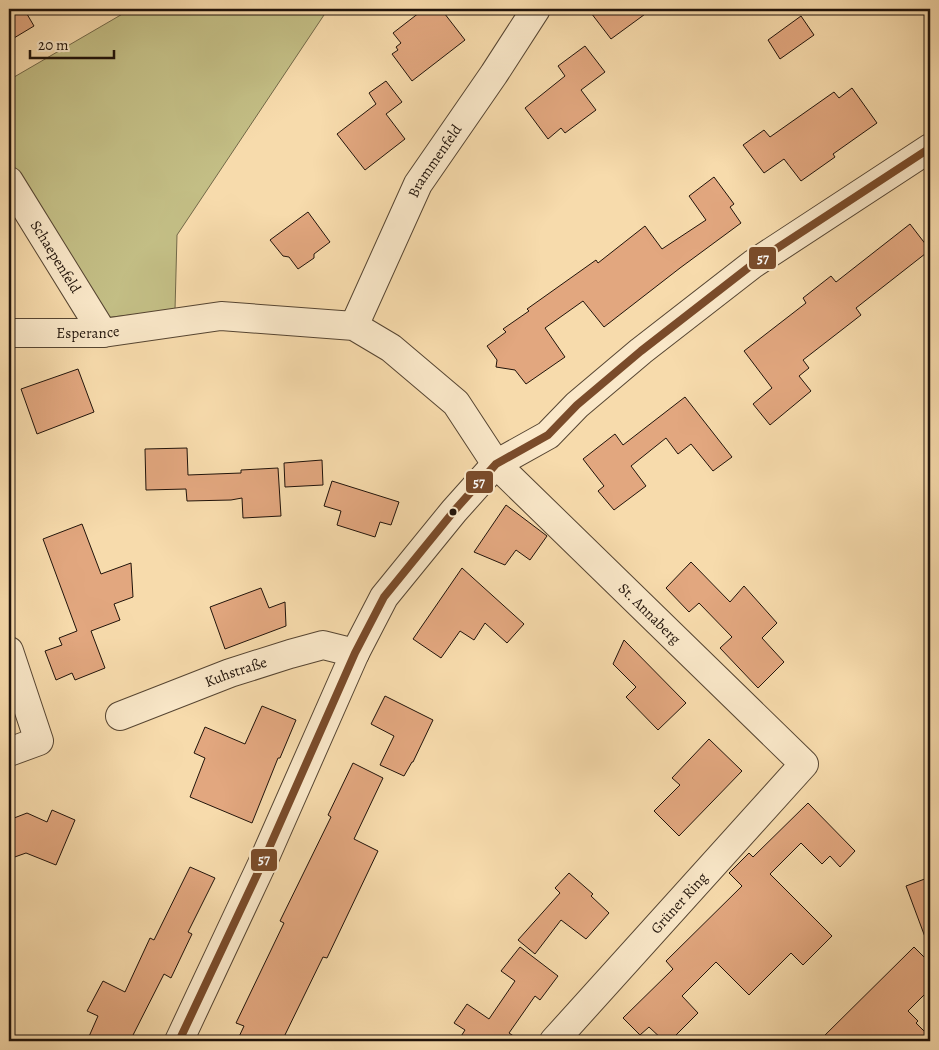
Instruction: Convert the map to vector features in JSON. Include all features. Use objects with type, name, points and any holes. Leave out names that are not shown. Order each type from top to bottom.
[{"type":"street","name":"Brammenfeld","points":[[354,326],[418,184],[494,74],[536,9]]},
{"type":"street","points":[[179,1041],[262,864],[355,653],[384,597],[454,511],[496,464],[548,435],[577,405],[753,264],[930,148]]},
{"type":"street","name":"Schaepenfeld","points":[[9,181],[103,333]]},
{"type":"street","name":"Esperance","points":[[9,333],[103,333],[221,316],[354,326],[391,348],[456,403],[496,464]]},
{"type":"street","name":"St. Annaberg","points":[[496,464],[804,764]]},
{"type":"street","name":"Kuhstraße","points":[[120,716],[230,673],[323,645],[355,653]]},
{"type":"street","points":[[9,651],[39,741],[9,752]]},
{"type":"street","name":"Grüner Ring","points":[[554,1041],[804,764]]},
{"type":"shaded area","points":[[131,9],[328,9],[177,235],[175,310],[103,318],[9,164],[9,80]]},
{"type":"building","points":[[9,9],[24,9],[34,26],[9,41]]},
{"type":"building","points":[[424,9],[441,9],[465,40],[412,81],[392,54],[398,50],[396,47],[401,43],[393,33]]},
{"type":"building","points":[[588,9],[652,9],[611,39]]},
{"type":"building","points":[[801,16],[814,35],[780,59],[768,40]]},
{"type":"building","points":[[585,46],[605,72],[581,90],[596,110],[565,133],[561,128],[548,139],[525,108],[565,76],[558,66]]},
{"type":"building","points":[[386,81],[402,102],[386,114],[405,139],[365,170],[337,134],[376,104],[369,93]]},
{"type":"building","points":[[852,88],[877,123],[833,154],[835,157],[801,181],[784,159],[764,173],[743,145],[764,130],[770,137],[834,92],[839,98]]},
{"type":"building","points":[[714,177],[734,204],[730,207],[741,223],[604,327],[583,301],[545,328],[565,357],[526,384],[515,370],[496,367],[497,360],[487,346],[506,332],[503,329],[529,311],[527,309],[596,260],[598,263],[645,226],[662,249],[706,220],[689,196]]},
{"type":"building","points":[[308,212],[330,242],[314,254],[314,258],[298,269],[289,257],[283,256],[270,240]]},
{"type":"building","points":[[910,224],[930,250],[856,308],[861,315],[803,360],[809,368],[799,376],[811,391],[770,425],[753,404],[772,388],[744,351],[806,303],[803,298],[831,276],[836,282]]},
{"type":"building","points":[[78,369],[94,412],[37,434],[21,389]]},
{"type":"building","points":[[685,397],[732,457],[713,471],[691,444],[678,454],[666,438],[631,466],[646,486],[614,510],[598,491],[604,486],[583,459],[615,434],[623,445]]},
{"type":"building","points":[[187,448],[188,475],[241,473],[241,470],[278,468],[281,516],[243,518],[242,498],[187,501],[186,489],[146,490],[145,449]]},
{"type":"building","points":[[322,460],[323,485],[285,487],[284,463]]},
{"type":"building","points":[[332,481],[399,502],[391,525],[380,522],[375,537],[337,525],[341,511],[324,506]]},
{"type":"building","points":[[506,505],[547,536],[530,560],[516,550],[505,565],[474,552]]},
{"type":"building","points":[[82,524],[101,574],[131,563],[133,597],[114,604],[120,620],[91,631],[105,668],[75,680],[72,673],[56,680],[45,651],[62,645],[59,638],[77,631],[43,539]]},
{"type":"building","points":[[691,562],[730,602],[744,586],[777,623],[762,638],[784,662],[758,688],[720,648],[732,637],[699,603],[689,612],[666,588]]},
{"type":"building","points":[[462,568],[524,624],[507,643],[485,623],[474,640],[460,631],[441,658],[413,639]]},
{"type":"building","points":[[261,588],[269,608],[285,602],[286,626],[225,649],[210,607]]},
{"type":"building","points":[[624,640],[686,703],[658,730],[626,697],[636,687],[613,664]]},
{"type":"building","points":[[385,696],[433,720],[413,762],[404,776],[380,765],[394,736],[371,724]]},
{"type":"building","points":[[262,706],[296,720],[280,758],[278,758],[252,823],[190,797],[205,758],[194,753],[205,727],[245,744]]},
{"type":"building","points":[[709,739],[742,771],[679,836],[654,811],[680,785],[672,778]]},
{"type":"building","points":[[353,763],[383,778],[354,839],[378,851],[327,958],[323,957],[282,1041],[237,1041],[244,1026],[236,1023],[284,923],[280,921],[331,817],[328,815]]},
{"type":"building","points":[[808,803],[855,851],[840,867],[830,856],[822,864],[801,843],[770,874],[832,936],[803,965],[791,953],[749,995],[716,962],[682,996],[698,1013],[670,1041],[664,1041],[649,1027],[640,1035],[623,1018],[673,969],[666,961],[742,886],[729,873],[749,853],[753,857]]},
{"type":"building","points":[[52,810],[75,820],[56,865],[26,853],[9,859],[9,820],[27,813],[47,822]]},
{"type":"building","points":[[190,867],[215,878],[188,932],[192,934],[171,978],[164,974],[130,1041],[87,1041],[98,1016],[87,1011],[103,981],[125,992],[150,938],[154,940]]},
{"type":"building","points":[[569,873],[593,894],[591,896],[609,913],[586,939],[561,920],[535,954],[518,940],[560,893],[555,888]]},
{"type":"building","points":[[930,877],[930,944],[928,945],[906,886]]},
{"type":"building","points":[[520,947],[558,976],[540,1000],[535,996],[509,1033],[521,1041],[458,1041],[465,1030],[454,1023],[467,1004],[489,1019],[515,981],[501,971]]},
{"type":"building","points":[[914,947],[930,963],[930,989],[908,1011],[918,1021],[916,1023],[930,1037],[930,1041],[819,1041]]},
{"type":"transit line","name":"57","points":[[179,1041],[262,864],[355,653],[384,597],[454,511],[496,464],[548,435],[577,405],[641,351],[753,264],[930,148]]}]
